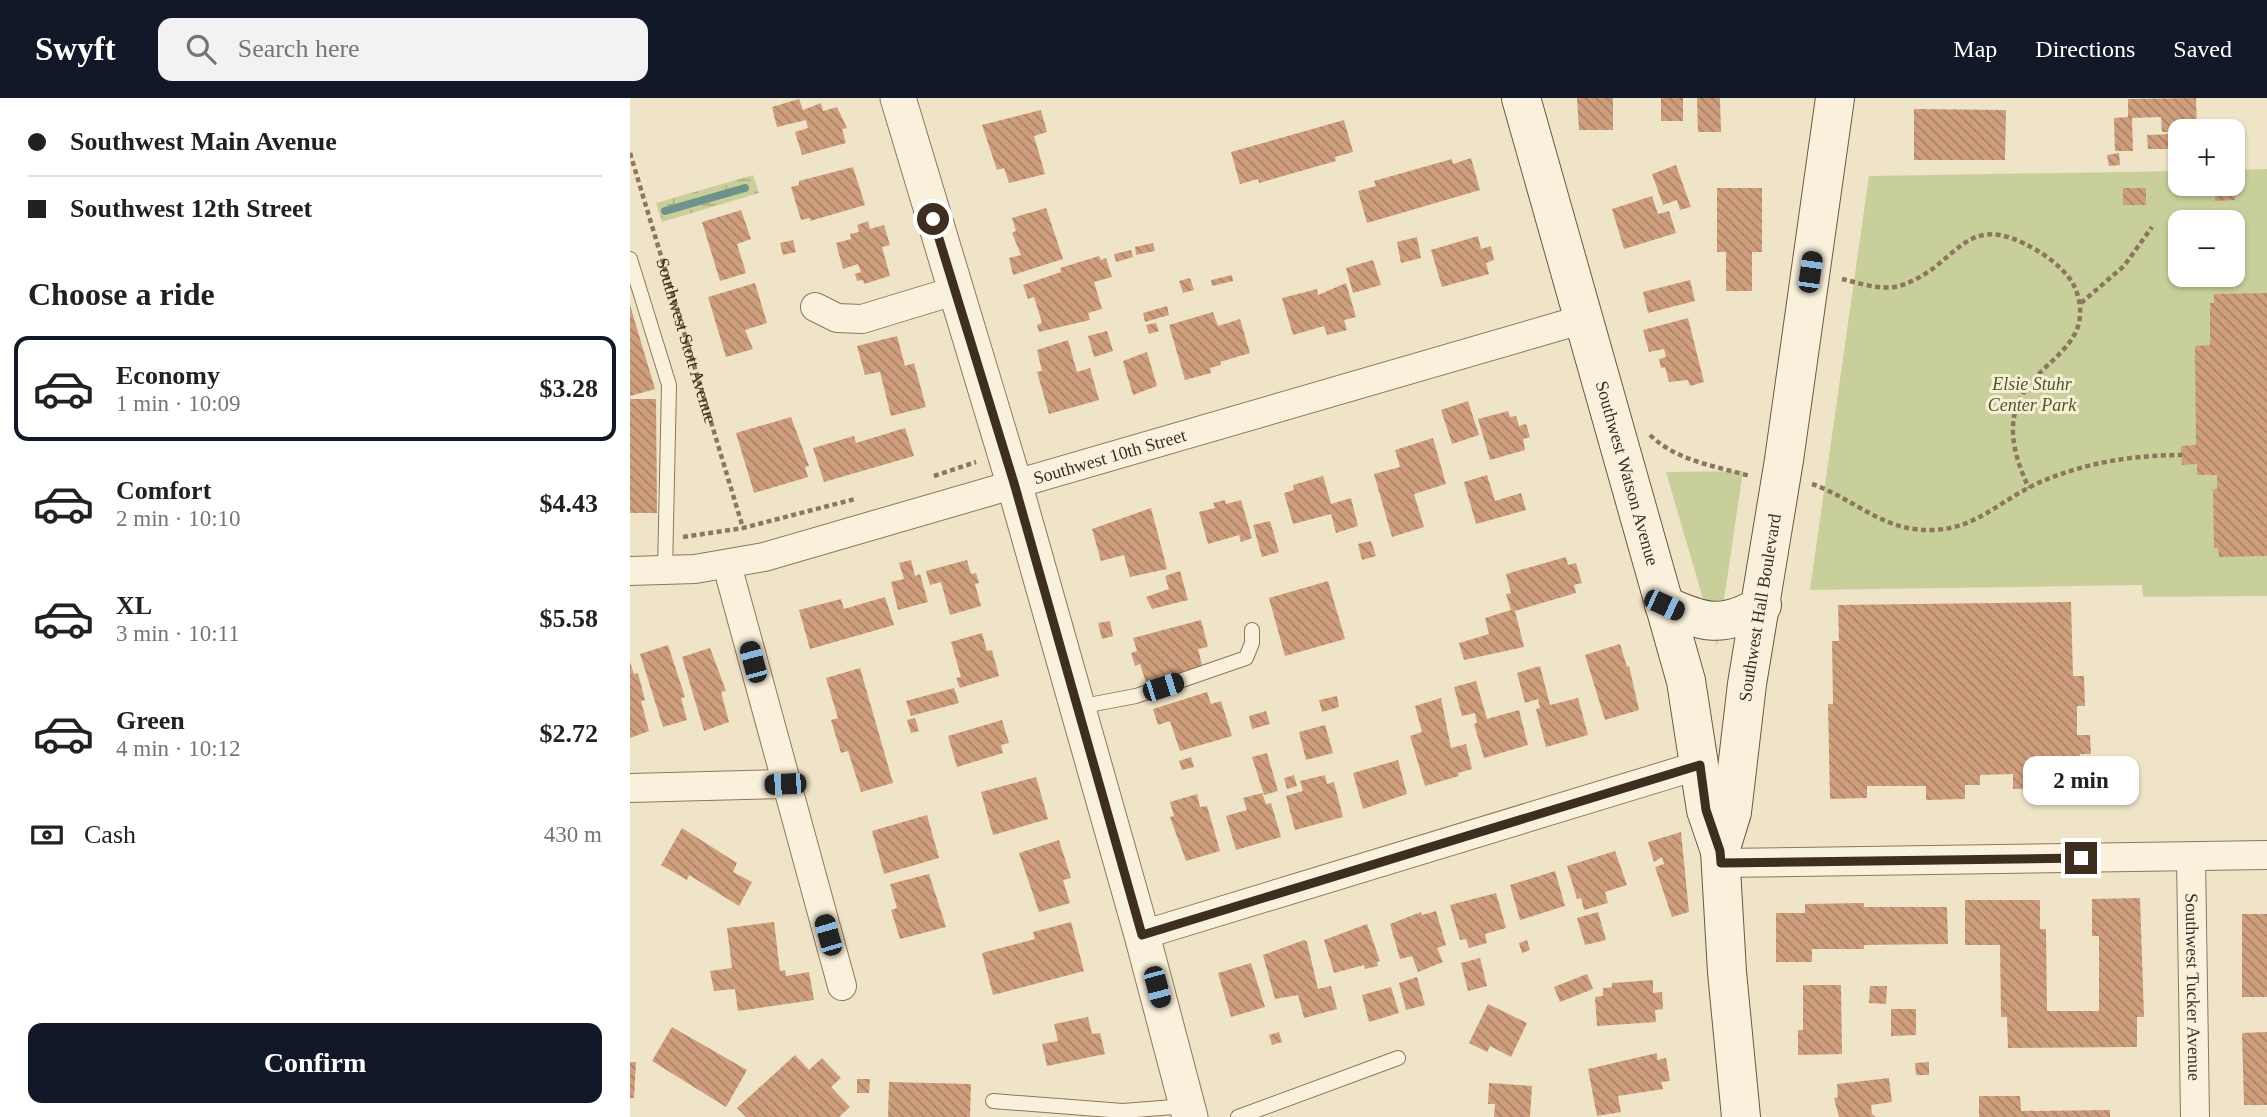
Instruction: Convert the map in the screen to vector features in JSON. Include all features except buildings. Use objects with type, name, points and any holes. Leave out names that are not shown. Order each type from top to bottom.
[{"type":"main road","name":"Southwest Watson Avenue","points":[[1521,98],[1686,681],[1706,810],[1721,857]]},
{"type":"main road","name":"Southwest Hall Boulevard","points":[[1741,1117],[1721,857],[1732,812],[1747,684],[1762,605],[1772,477],[1810,272],[1835,98]]},
{"type":"main road","points":[[1664,605],[1700,621],[1717,622],[1746,615],[1762,605]]},
{"type":"street","points":[[898,98],[1078,707],[1189,1111]]},
{"type":"street","points":[[815,307],[837,318],[862,319],[954,291]]},
{"type":"street","name":"Southwest 10th Street","points":[[630,571],[665,571],[727,565],[1009,468],[1584,319]]},
{"type":"street","points":[[727,565],[842,986]]},
{"type":"street","points":[[1142,935],[1700,765]]},
{"type":"street","points":[[630,788],[785,784]]},
{"type":"street","points":[[1721,857],[2267,855]]},
{"type":"street","name":"Southwest Tucker Avenue","points":[[2191,857],[2195,1117]]},
{"type":"lane","points":[[630,259],[669,385],[665,571]]},
{"type":"lane","points":[[1078,707],[1136,696],[1246,658],[1252,643],[1252,630]]},
{"type":"lane","points":[[1238,1117],[1398,1058]]},
{"type":"lane","points":[[993,1101],[1123,1111],[1189,1111]]},
{"type":"path","name":"Southwest Stott Avenue","points":[[630,153],[743,528],[864,496]]},
{"type":"path","points":[[2080,304],[2124,266],[2152,227]]},
{"type":"path","points":[[1810,272],[1880,288],[1896,287],[1913,281],[1972,239],[1988,232],[2003,233],[2045,255],[2064,272],[2076,289],[2080,304],[2078,334],[2030,383],[2017,401],[2012,424],[2013,444],[2029,488]]},
{"type":"path","points":[[1650,434],[1664,448],[1685,457],[1829,490],[1863,510],[1911,529],[1956,527],[1977,520],[2029,488],[2116,459],[2182,455]]},
{"type":"path","points":[[921,480],[1009,468]]},
{"type":"green space","name":"Elsie Stuhr Center Park","points":[[2267,169],[2267,596],[2143,597],[2142,585],[1810,590],[1869,176],[2168,171],[2168,196],[2245,196],[2245,170]]},
{"type":"green space","points":[[753,175],[759,193],[662,222],[656,203]]},
{"type":"green space","points":[[1743,471],[1717,647],[1666,472]]},
{"type":"waterway","points":[[665,211],[745,188]]},
{"type":"route","points":[[933,219],[1014,483],[1142,935],[1700,765],[1706,810],[1720,851],[1721,863],[2081,858]]}]
